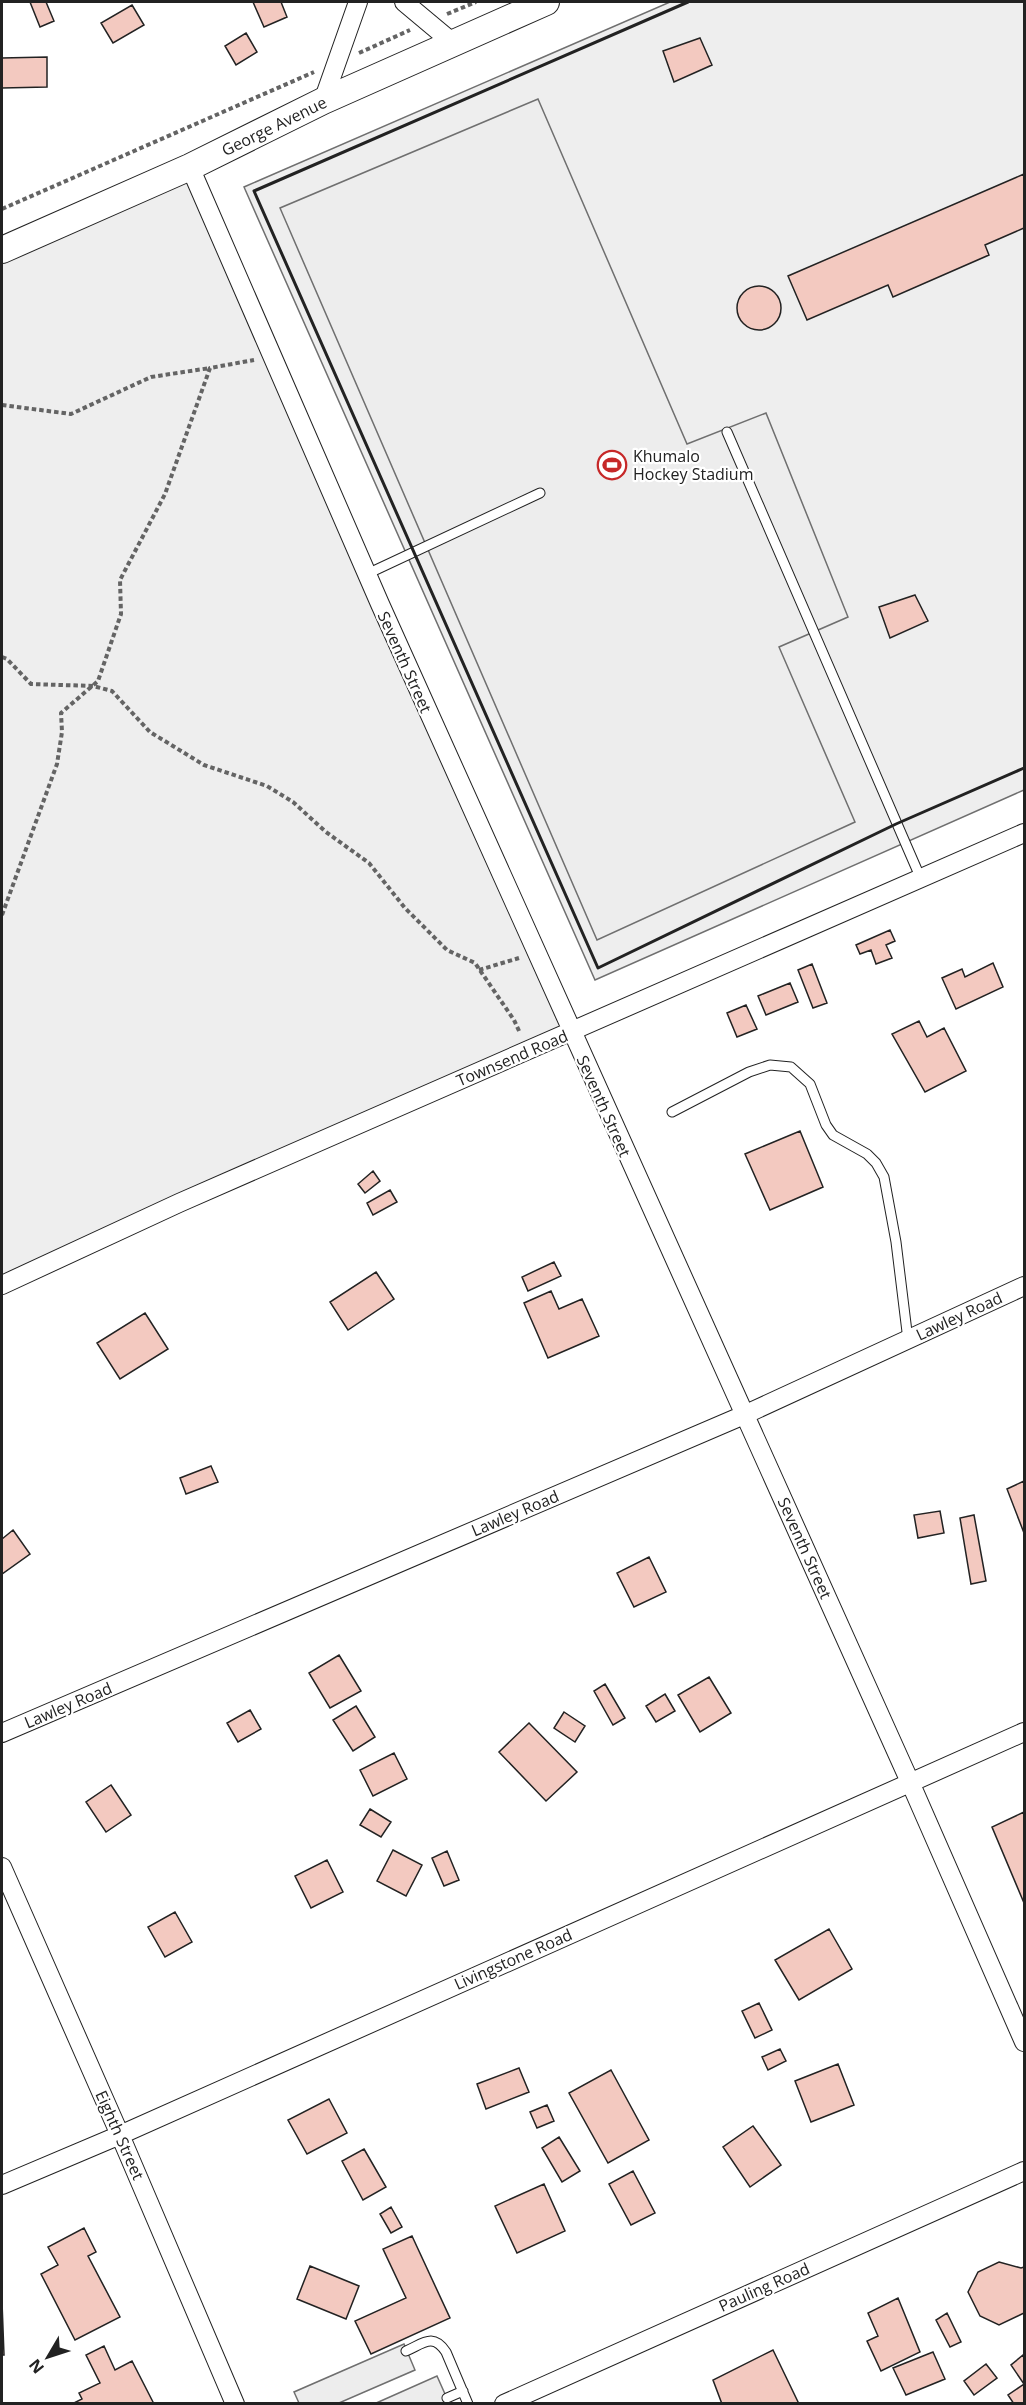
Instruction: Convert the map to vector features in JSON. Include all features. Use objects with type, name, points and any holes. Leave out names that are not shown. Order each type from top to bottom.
[{"type":"main road","name":"George Avenue","points":[[3,248],[190,167],[323,101],[546,2]]},
{"type":"street","points":[[323,101],[358,2]]},
{"type":"street","points":[[404,2],[453,43]]},
{"type":"street","name":"Seventh Street","points":[[190,167],[367,574],[910,1782],[1024,2042]]},
{"type":"street","name":"Townsend Road","points":[[2,1285],[179,1203],[1024,833]]},
{"type":"street","name":"Lawley Road","points":[[2,1733],[744,1415],[1024,1286]]},
{"type":"street","name":"Livingstone Road","points":[[2,2185],[120,2135],[1024,1732]]},
{"type":"street","name":"Eighth Street","points":[[2,1867],[235,2403]]},
{"type":"street","name":"Pauling Road","points":[[504,2403],[1024,2171]]},
{"type":"lane","points":[[727,432],[921,879]]},
{"type":"lane","points":[[367,574],[540,493]]},
{"type":"lane","points":[[672,1112],[749,1072],[770,1065],[791,1067],[810,1084],[826,1125],[833,1135],[867,1154],[876,1163],[884,1177],[896,1242],[908,1340]]},
{"type":"lane","points":[[406,2350],[430,2340],[436,2340],[446,2352],[468,2403]]},
{"type":"lane","points":[[447,2398],[463,2391]]},
{"type":"path","points":[[2,209],[476,2]]},
{"type":"path","points":[[2,405],[71,414],[151,377],[272,357]]},
{"type":"path","points":[[2,915],[57,765],[62,732],[61,713],[98,681],[121,614],[120,580],[165,494],[210,368]]},
{"type":"path","points":[[2,657],[7,658],[31,684],[93,686],[112,691],[150,732],[204,765],[267,786],[293,802],[326,832],[369,863],[405,908],[447,950],[475,963],[514,1020],[528,1051]]},
{"type":"path","points":[[479,970],[516,960],[533,947]]},
{"type":"shaded area","name":"Khumalo Hockey Stadium","points":[[670,2],[1024,2],[1024,790],[595,980],[244,187]]},
{"type":"shaded area","points":[[538,99],[687,444],[766,413],[848,617],[779,647],[855,822],[597,940],[280,208]]},
{"type":"shaded area","points":[[190,167],[571,1032],[2,1282],[2,255]]},
{"type":"shaded area","points":[[404,2344],[415,2370],[339,2403],[299,2403],[294,2392]]},
{"type":"shaded area","points":[[437,2376],[449,2403],[374,2404]]},
{"type":"building","points":[[30,2],[46,2],[54,21],[40,27]]},
{"type":"building","points":[[253,2],[281,2],[287,17],[264,27]]},
{"type":"building","points":[[132,5],[144,25],[113,43],[101,23]]},
{"type":"building","points":[[246,33],[257,52],[236,65],[225,46]]},
{"type":"building","points":[[700,38],[712,65],[674,82],[663,51]]},
{"type":"building","points":[[47,57],[47,87],[2,88],[2,58]]},
{"type":"building","points":[[1024,174],[1024,228],[985,245],[989,255],[893,297],[888,285],[807,320],[788,276]]},
{"type":"building","points":[[759,286],[774,293],[781,308],[774,323],[759,330],[744,323],[737,308],[744,293]]},
{"type":"building","points":[[915,595],[928,621],[890,638],[879,607]]},
{"type":"building","points":[[890,930],[895,941],[886,945],[892,958],[876,964],[871,950],[860,954],[856,945]]},
{"type":"building","points":[[993,963],[1003,987],[956,1009],[942,978],[962,969],[965,977]]},
{"type":"building","points":[[812,964],[827,1003],[813,1008],[798,970]]},
{"type":"building","points":[[790,983],[798,1002],[766,1015],[758,996]]},
{"type":"building","points":[[746,1005],[757,1029],[737,1037],[727,1013]]},
{"type":"building","points":[[919,1021],[927,1037],[944,1028],[966,1071],[925,1092],[892,1034]]},
{"type":"building","points":[[800,1131],[823,1187],[770,1210],[745,1154]]},
{"type":"building","points":[[373,1171],[380,1181],[365,1193],[358,1184]]},
{"type":"building","points":[[390,1190],[397,1202],[373,1215],[367,1203]]},
{"type":"building","points":[[554,1262],[561,1276],[528,1291],[522,1277]]},
{"type":"building","points":[[376,1272],[394,1299],[348,1330],[330,1302]]},
{"type":"building","points":[[551,1291],[559,1309],[582,1299],[599,1336],[548,1358],[524,1303]]},
{"type":"building","points":[[145,1313],[168,1349],[120,1379],[97,1343]]},
{"type":"building","points":[[211,1466],[218,1482],[186,1494],[180,1478]]},
{"type":"building","points":[[1024,1481],[1024,1533],[1007,1489]]},
{"type":"building","points":[[940,1511],[944,1533],[918,1538],[914,1515]]},
{"type":"building","points":[[974,1515],[986,1581],[971,1584],[960,1518]]},
{"type":"building","points":[[13,1530],[30,1554],[2,1574],[2,1539]]},
{"type":"building","points":[[649,1557],[666,1592],[634,1607],[617,1573]]},
{"type":"building","points":[[339,1655],[361,1691],[330,1708],[309,1673]]},
{"type":"building","points":[[709,1677],[731,1713],[700,1732],[678,1695]]},
{"type":"building","points":[[605,1684],[625,1718],[613,1725],[594,1691]]},
{"type":"building","points":[[665,1694],[675,1711],[656,1722],[646,1706]]},
{"type":"building","points":[[356,1706],[375,1737],[353,1751],[333,1720]]},
{"type":"building","points":[[250,1710],[261,1729],[238,1742],[227,1723]]},
{"type":"building","points":[[564,1712],[585,1726],[575,1742],[554,1728]]},
{"type":"building","points":[[529,1723],[577,1772],[546,1801],[499,1752]]},
{"type":"building","points":[[394,1753],[407,1779],[373,1796],[360,1770]]},
{"type":"building","points":[[111,1785],[131,1815],[106,1832],[86,1802]]},
{"type":"building","points":[[370,1809],[391,1822],[381,1837],[360,1825]]},
{"type":"building","points":[[1024,1812],[1024,1903],[992,1827]]},
{"type":"building","points":[[393,1850],[422,1865],[406,1896],[377,1881]]},
{"type":"building","points":[[447,1851],[459,1880],[444,1886],[432,1858]]},
{"type":"building","points":[[327,1860],[343,1892],[311,1908],[295,1876]]},
{"type":"building","points":[[175,1912],[192,1942],[165,1957],[148,1927]]},
{"type":"building","points":[[829,1929],[852,1969],[799,2000],[775,1960]]},
{"type":"building","points":[[759,2003],[772,2030],[755,2038],[742,2011]]},
{"type":"building","points":[[780,2049],[786,2061],[768,2070],[762,2057]]},
{"type":"building","points":[[838,2064],[854,2105],[811,2122],[795,2081]]},
{"type":"building","points":[[519,2068],[529,2092],[486,2109],[477,2084]]},
{"type":"building","points":[[611,2070],[649,2140],[608,2163],[569,2093]]},
{"type":"building","points":[[329,2099],[347,2133],[307,2154],[288,2120]]},
{"type":"building","points":[[547,2105],[554,2121],[537,2128],[530,2112]]},
{"type":"building","points":[[753,2126],[781,2165],[750,2187],[723,2147]]},
{"type":"building","points":[[559,2137],[580,2171],[562,2182],[542,2148]]},
{"type":"building","points":[[364,2149],[386,2187],[363,2200],[342,2161]]},
{"type":"building","points":[[633,2171],[655,2213],[631,2225],[609,2184]]},
{"type":"building","points":[[544,2184],[565,2231],[517,2253],[495,2206]]},
{"type":"building","points":[[391,2207],[402,2227],[391,2233],[380,2214]]},
{"type":"building","points":[[84,2228],[96,2252],[88,2256],[120,2317],[75,2340],[41,2274],[58,2265],[48,2247]]},
{"type":"building","points":[[412,2236],[450,2318],[371,2354],[355,2321],[406,2298],[383,2249]]},
{"type":"building","points":[[999,2262],[1024,2267],[1024,2313],[999,2325],[980,2316],[968,2292],[978,2272]]},
{"type":"building","points":[[310,2266],[359,2286],[346,2319],[297,2299]]},
{"type":"building","points":[[898,2298],[920,2352],[881,2371],[867,2341],[878,2336],[868,2313]]},
{"type":"building","points":[[2,2302],[4,2355],[2,2355]]},
{"type":"building","points":[[947,2313],[961,2342],[950,2347],[936,2320]]},
{"type":"building","points":[[104,2346],[115,2370],[132,2361],[154,2404],[72,2404],[82,2399],[79,2393],[100,2383],[86,2355]]},
{"type":"building","points":[[773,2350],[799,2404],[722,2404],[713,2380]]},
{"type":"building","points":[[933,2352],[945,2379],[906,2395],[893,2368]]},
{"type":"building","points":[[1023,2355],[1024,2358],[1024,2384],[1011,2365]]},
{"type":"building","points":[[986,2364],[997,2378],[974,2395],[964,2381]]},
{"type":"building","points":[[1024,2384],[1024,2404],[1014,2404],[1008,2395]]},
{"type":"wall","points":[[688,2],[254,191],[598,968],[896,824],[1024,768]]},
{"type":"place","name":"Khumalo Hockey Stadium","points":[[612,465]]}]
